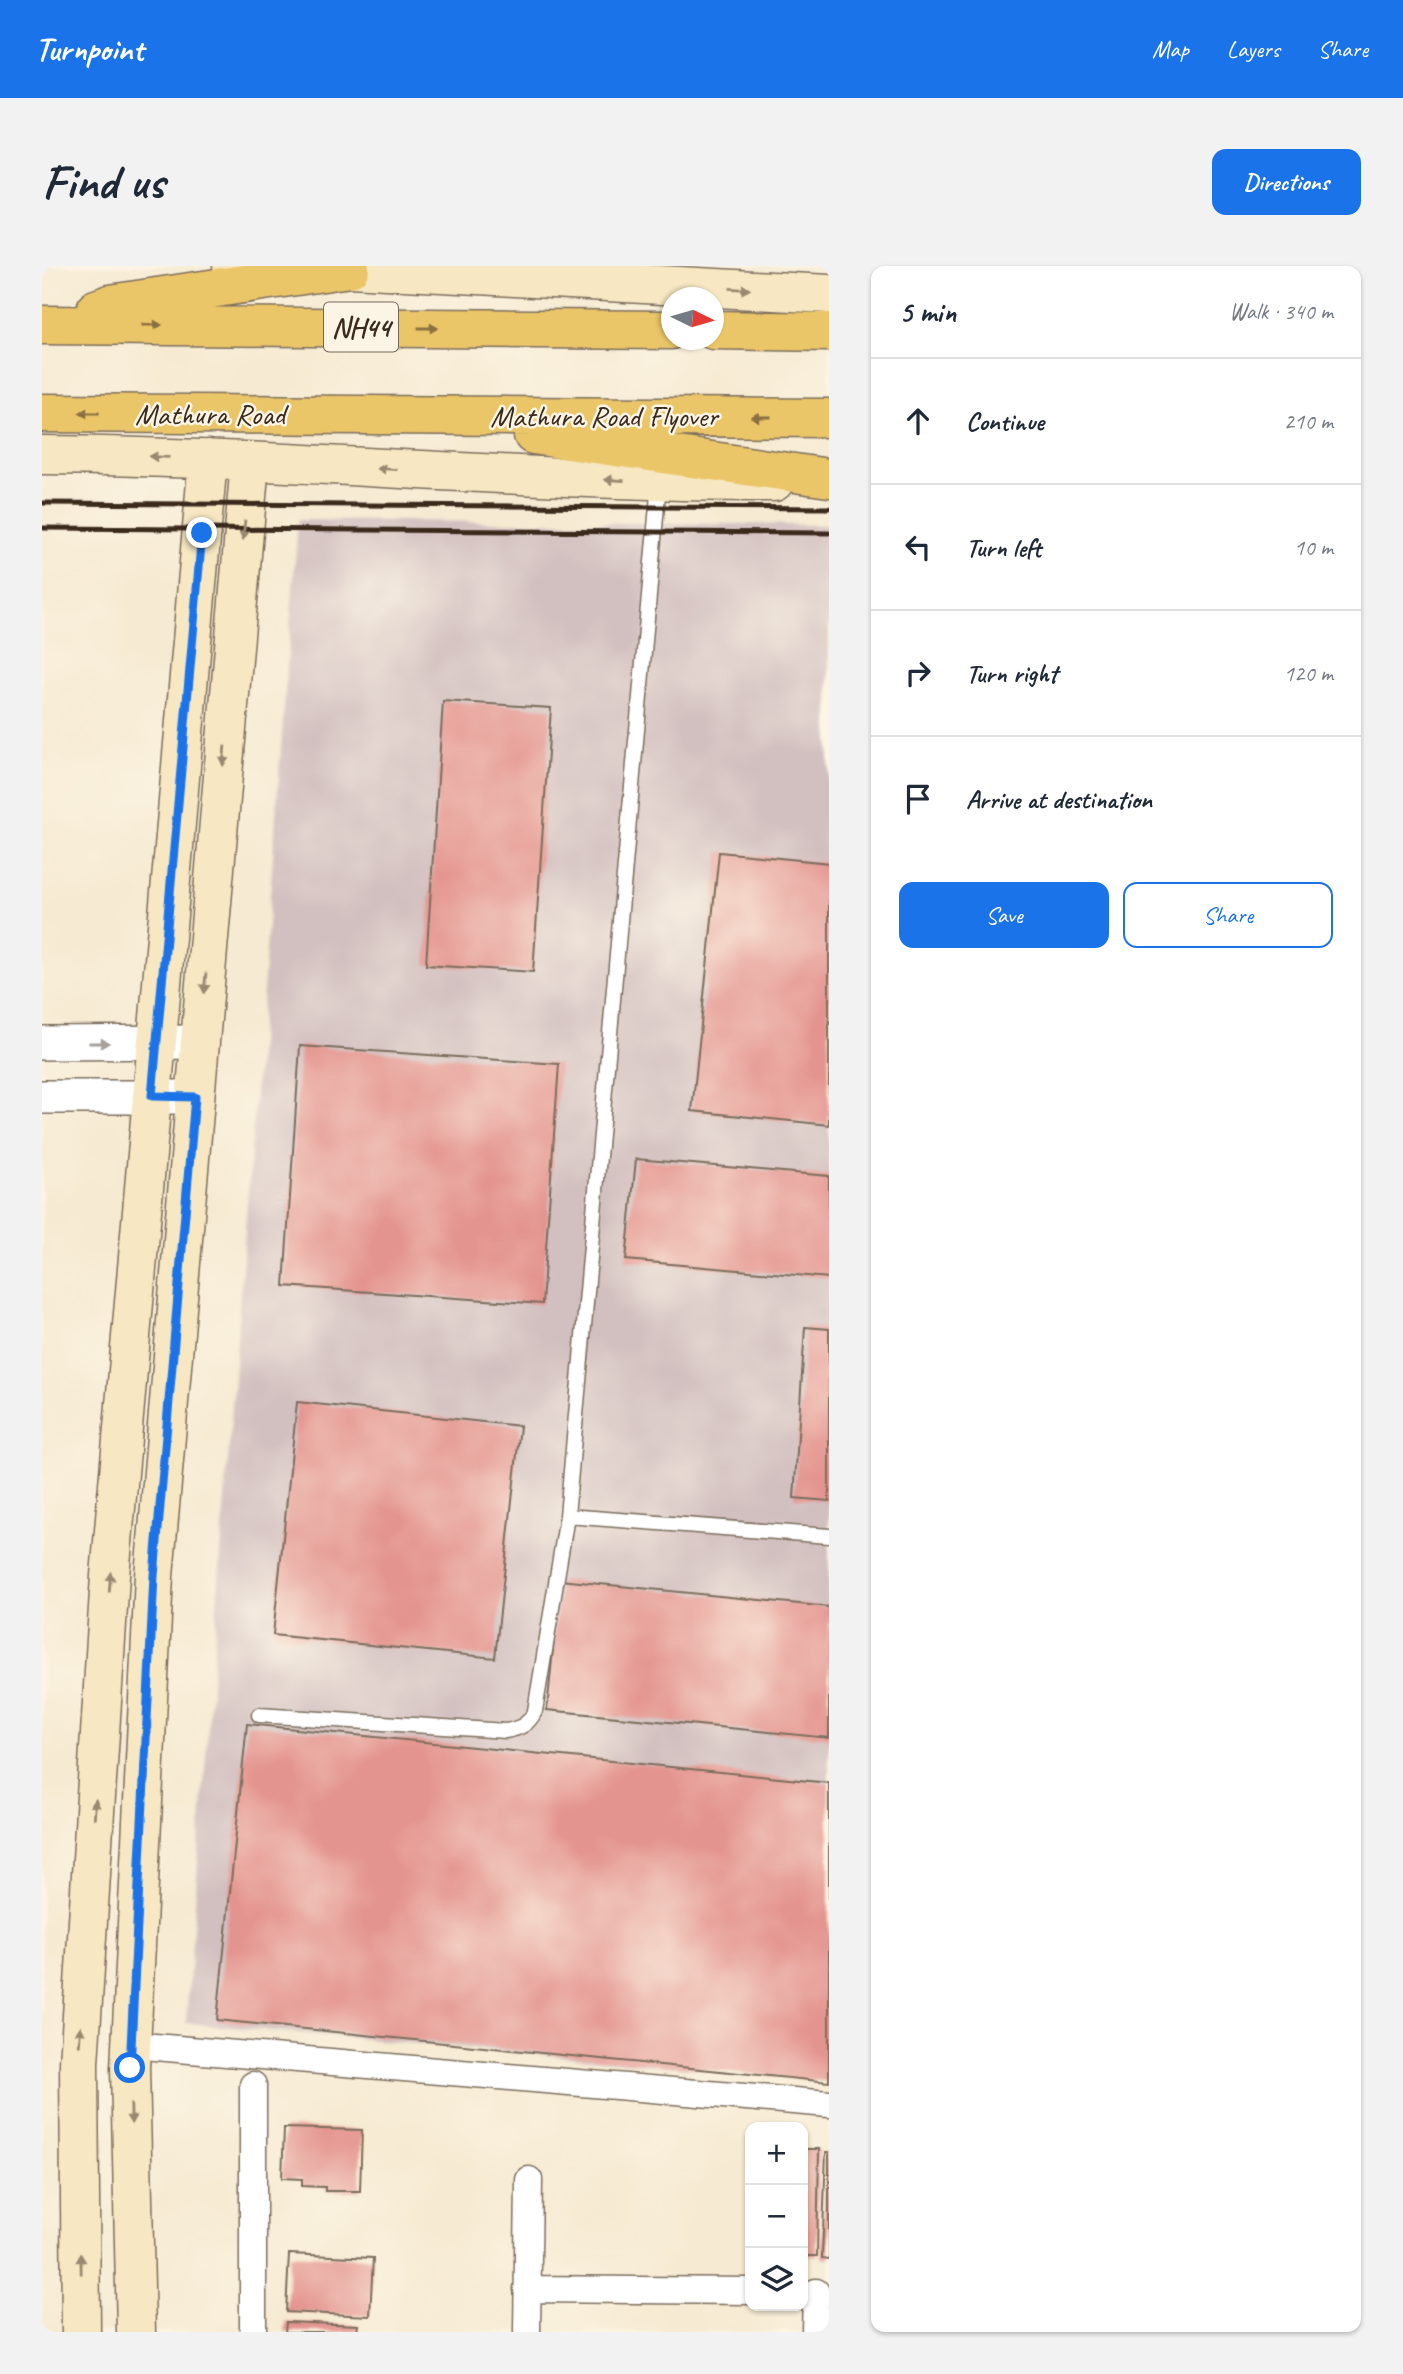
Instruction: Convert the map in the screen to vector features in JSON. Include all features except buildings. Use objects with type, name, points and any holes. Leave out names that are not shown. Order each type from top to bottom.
[{"type":"highway","points":[[50,325],[110,304],[350,268]]},
{"type":"highway","name":"NH44","points":[[50,325],[661,330]]},
{"type":"highway","points":[[724,330],[829,332]]},
{"type":"highway","name":"Mathura Road","points":[[42,413],[378,415]]},
{"type":"highway","points":[[378,415],[829,480]]},
{"type":"highway","name":"Mathura Road Flyover","points":[[378,415],[829,418]]},
{"type":"main road","points":[[232,266],[350,268],[829,294]]},
{"type":"main road","points":[[42,454],[208,459],[659,482],[829,480]]},
{"type":"main road","points":[[81,2332],[79,2063],[110,1576],[208,459]]},
{"type":"main road","points":[[136,2332],[131,2045],[154,1576],[250,462]]},
{"type":"street","points":[[42,1043],[200,1042]]},
{"type":"street","points":[[42,1097],[195,1097]]},
{"type":"street","points":[[131,2045],[829,2104]]},
{"type":"street","points":[[253,2085],[253,2332]]},
{"type":"street","points":[[527,2332],[528,2180]]},
{"type":"street","points":[[527,2289],[745,2291]]},
{"type":"street","points":[[815,2332],[816,2292]]},
{"type":"lane","points":[[259,1715],[506,1731],[530,1723],[535,1711],[567,1516],[659,482]]},
{"type":"lane","points":[[567,1516],[829,1536]]},
{"type":"shaded area","points":[[298,520],[829,525],[829,2081],[186,2023]]},
{"type":"railway","points":[[42,503],[829,508]]},
{"type":"railway","points":[[42,528],[829,533]]},
{"type":"route","points":[[130,2068],[154,1576],[195,1097],[152,1096],[202,533]]}]
